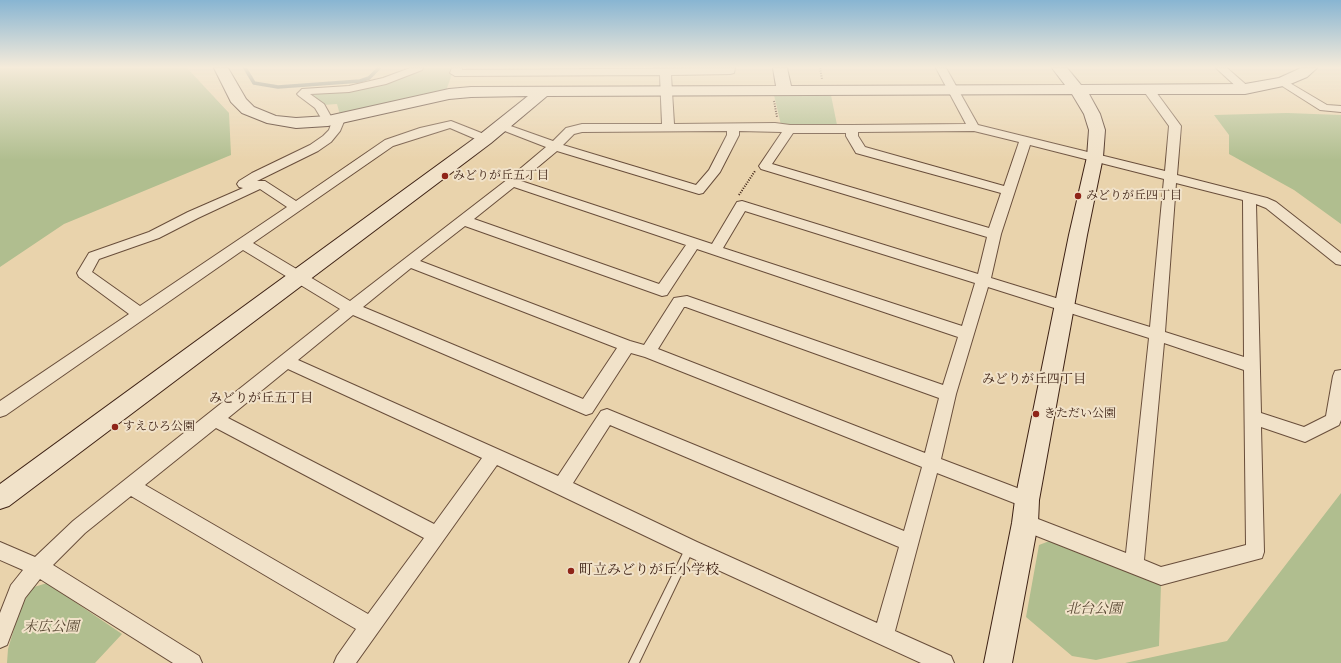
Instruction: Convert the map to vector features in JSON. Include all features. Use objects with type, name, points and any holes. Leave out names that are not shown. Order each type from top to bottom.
[{"type":"street","points":[[237,99],[248,110],[272,120],[284,123],[333,120],[427,99]]},
{"type":"street","points":[[139,313],[84,273],[97,248],[149,230],[188,209],[230,193],[256,176],[314,148],[327,139],[334,131],[333,120],[320,106],[310,99]]},
{"type":"street","points":[[0,498],[485,139],[534,99]]},
{"type":"street","points":[[667,99],[668,128]]},
{"type":"street","points":[[959,99],[974,127]]},
{"type":"street","points":[[998,663],[1025,523],[1026,500],[1078,235],[1095,157],[1097,130],[1092,114],[1082,99]]},
{"type":"street","points":[[1134,565],[1157,335],[1175,126],[1155,99]]},
{"type":"street","points":[[1310,99],[1324,108],[1341,109]]},
{"type":"street","points":[[0,410],[139,313],[389,143],[424,131],[451,124],[485,139]]},
{"type":"street","points":[[501,126],[555,146],[699,190],[714,172],[733,135],[733,127]]},
{"type":"street","points":[[0,638],[18,592],[38,567],[79,527],[351,308],[512,182],[555,146],[570,131],[582,128],[733,127],[852,130],[974,127],[1095,157],[1271,205],[1341,260]]},
{"type":"street","points":[[790,129],[764,166],[994,234]]},
{"type":"street","points":[[852,130],[852,136],[860,150],[1008,191]]},
{"type":"street","points":[[884,635],[931,464],[948,394],[983,281],[994,234],[1026,140]]},
{"type":"street","points":[[512,182],[967,334]]},
{"type":"street","points":[[94,256],[154,235],[193,215],[261,184],[295,206]]},
{"type":"street","points":[[1025,523],[1161,576],[1255,552],[1249,198]]},
{"type":"street","points":[[716,250],[742,205],[1157,335],[1251,366]]},
{"type":"street","points":[[463,220],[662,291],[694,243]]},
{"type":"street","points":[[242,244],[351,308],[586,408],[627,346]]},
{"type":"street","points":[[409,262],[627,346],[648,352],[1026,500]]},
{"type":"street","points":[[648,352],[679,302],[687,301],[948,394]]},
{"type":"street","points":[[286,361],[561,486],[690,548],[944,663]]},
{"type":"street","points":[[1252,417],[1305,435],[1333,420],[1341,376]]},
{"type":"street","points":[[561,486],[607,416],[909,542]]},
{"type":"street","points":[[215,419],[436,535]]},
{"type":"street","points":[[344,663],[494,456]]},
{"type":"street","points":[[130,486],[370,626]]},
{"type":"street","points":[[0,551],[38,567],[192,663]]},
{"type":"lane","points":[[634,663],[690,548]]},
{"type":"green space","points":[[0,99],[216,99],[229,113],[231,155],[64,224],[0,267]]},
{"type":"green space","points":[[315,99],[411,99],[340,115],[337,104],[323,105]]},
{"type":"green space","points":[[775,99],[832,99],[837,125],[781,125]]},
{"type":"green space","points":[[1287,113],[1341,115],[1341,224],[1294,190],[1229,154],[1229,135],[1214,115]]},
{"type":"green space","points":[[1341,493],[1341,663],[1125,663],[1227,641]]},
{"type":"green space","name":"北台公園","points":[[1052,540],[1161,584],[1159,646],[1096,660],[1072,656],[1026,617],[1039,545]]},
{"type":"green space","name":"末広公園","points":[[47,583],[122,634],[95,663],[7,663],[8,649],[19,612],[31,588]]},
{"type":"place","name":"みどりが丘五丁目","points":[[445,176]]},
{"type":"place","name":"みどりが丘四丁目","points":[[1078,196]]},
{"type":"place","name":"きただい公園","points":[[1036,414]]},
{"type":"place","name":"すえひろ公園","points":[[115,427]]},
{"type":"place","name":"町立みどりが丘小学校","points":[[571,571]]},
{"type":"district","name":"みどりが丘四丁目","points":[[1034,380]]},
{"type":"district","name":"みどりが丘五丁目","points":[[261,399]]}]
